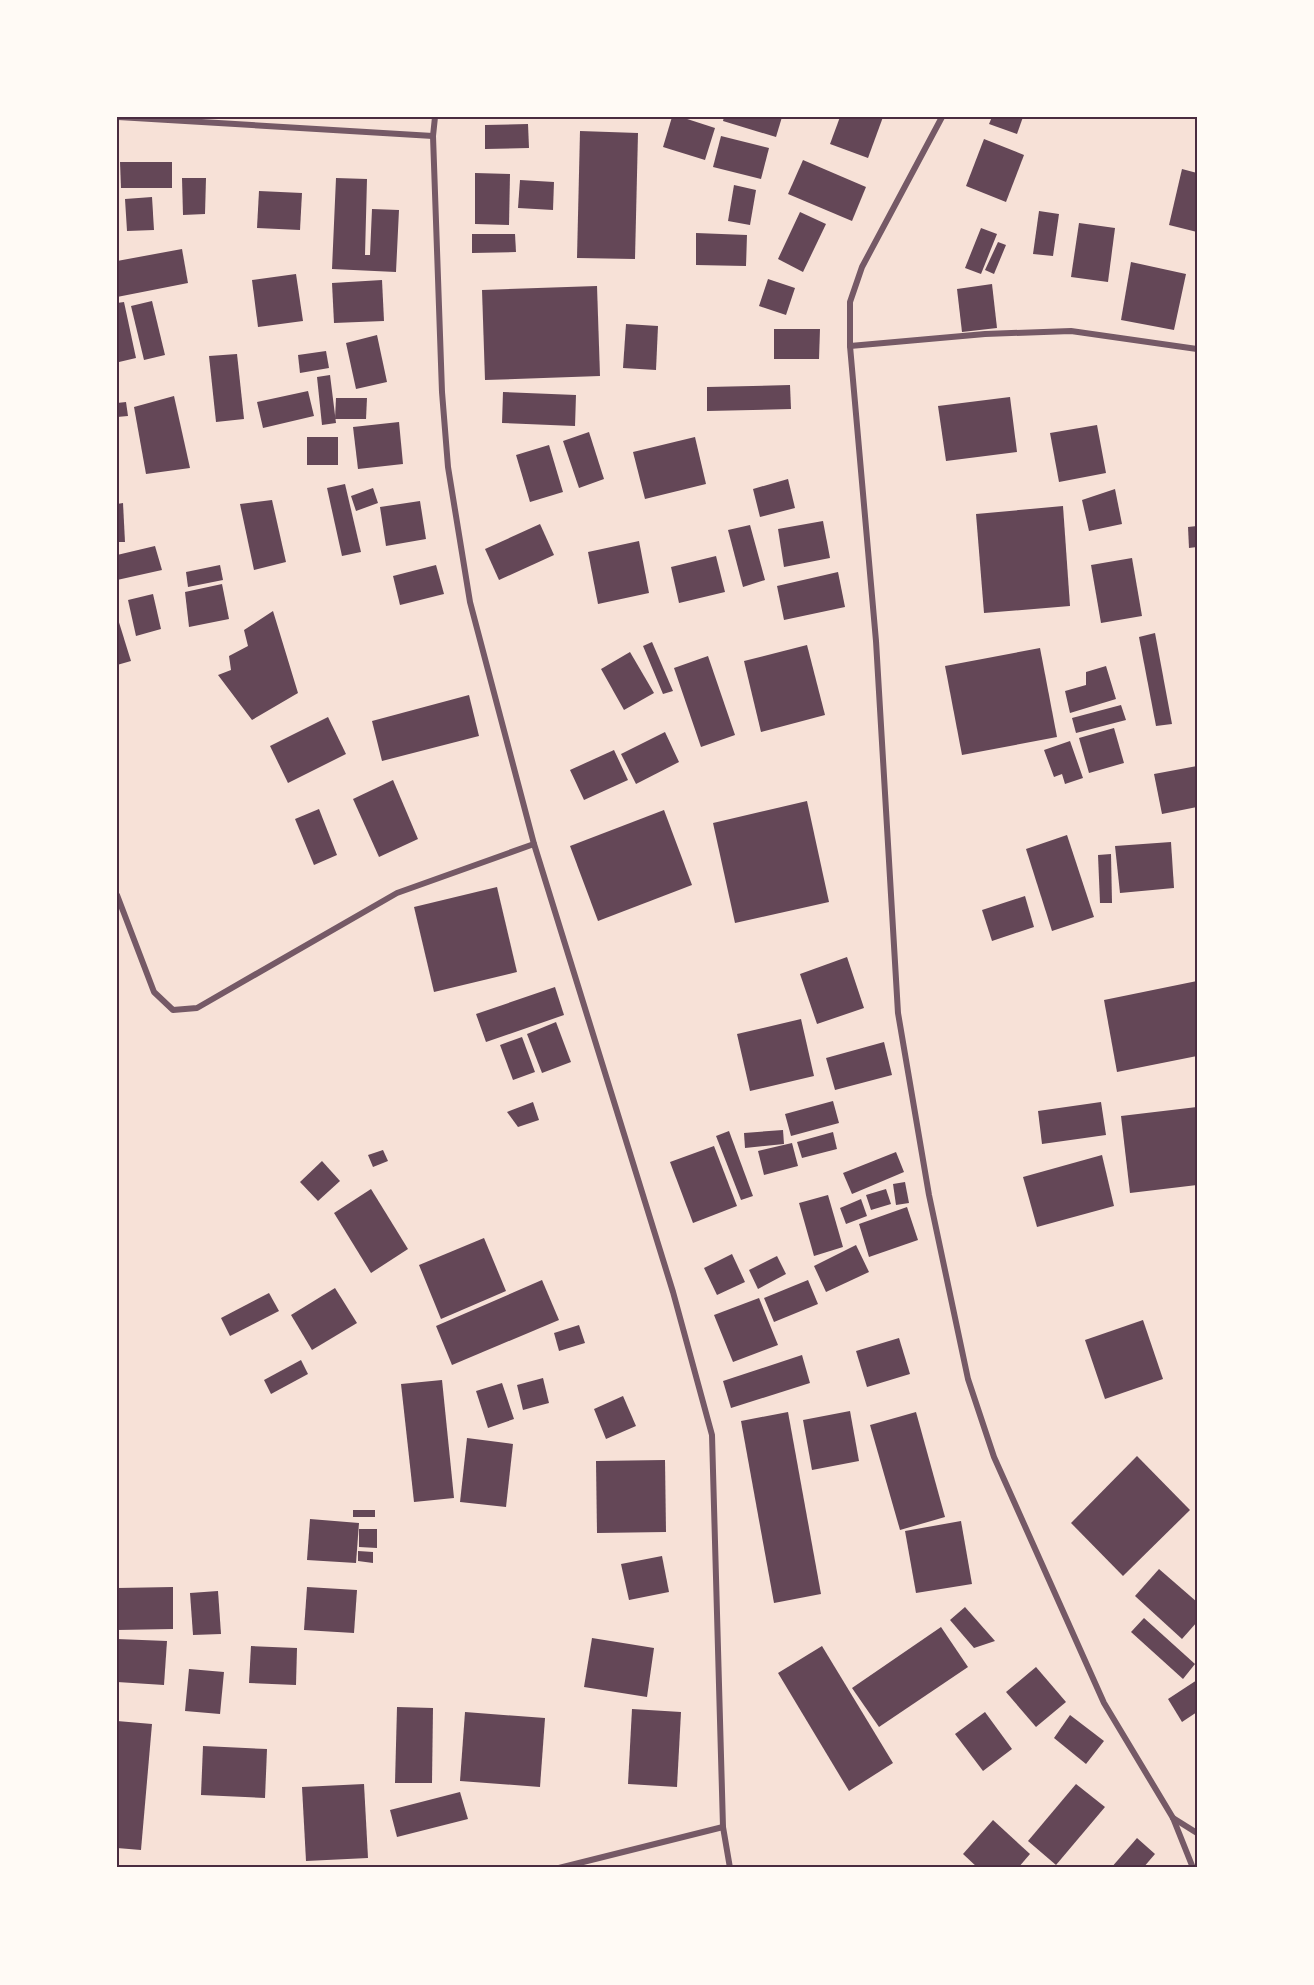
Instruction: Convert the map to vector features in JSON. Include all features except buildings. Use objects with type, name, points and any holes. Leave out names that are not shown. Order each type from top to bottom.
[{"type":"street","points":[[118,117],[433,136]]},
{"type":"street","points":[[435,117],[433,136],[442,392],[448,467],[470,602],[534,844],[673,1292],[712,1435],[723,1827],[730,1868]]},
{"type":"street","points":[[942,117],[862,267],[850,302],[850,346],[876,641],[898,1013],[930,1195],[968,1379],[994,1457],[1104,1703],[1173,1818],[1193,1868]]},
{"type":"street","points":[[850,346],[984,334],[1071,331],[1197,349]]},
{"type":"street","points":[[117,895],[154,992],[173,1010],[197,1008],[398,892],[534,844]]},
{"type":"street","points":[[1173,1818],[1197,1833]]},
{"type":"street","points":[[559,1868],[723,1827]]}]
